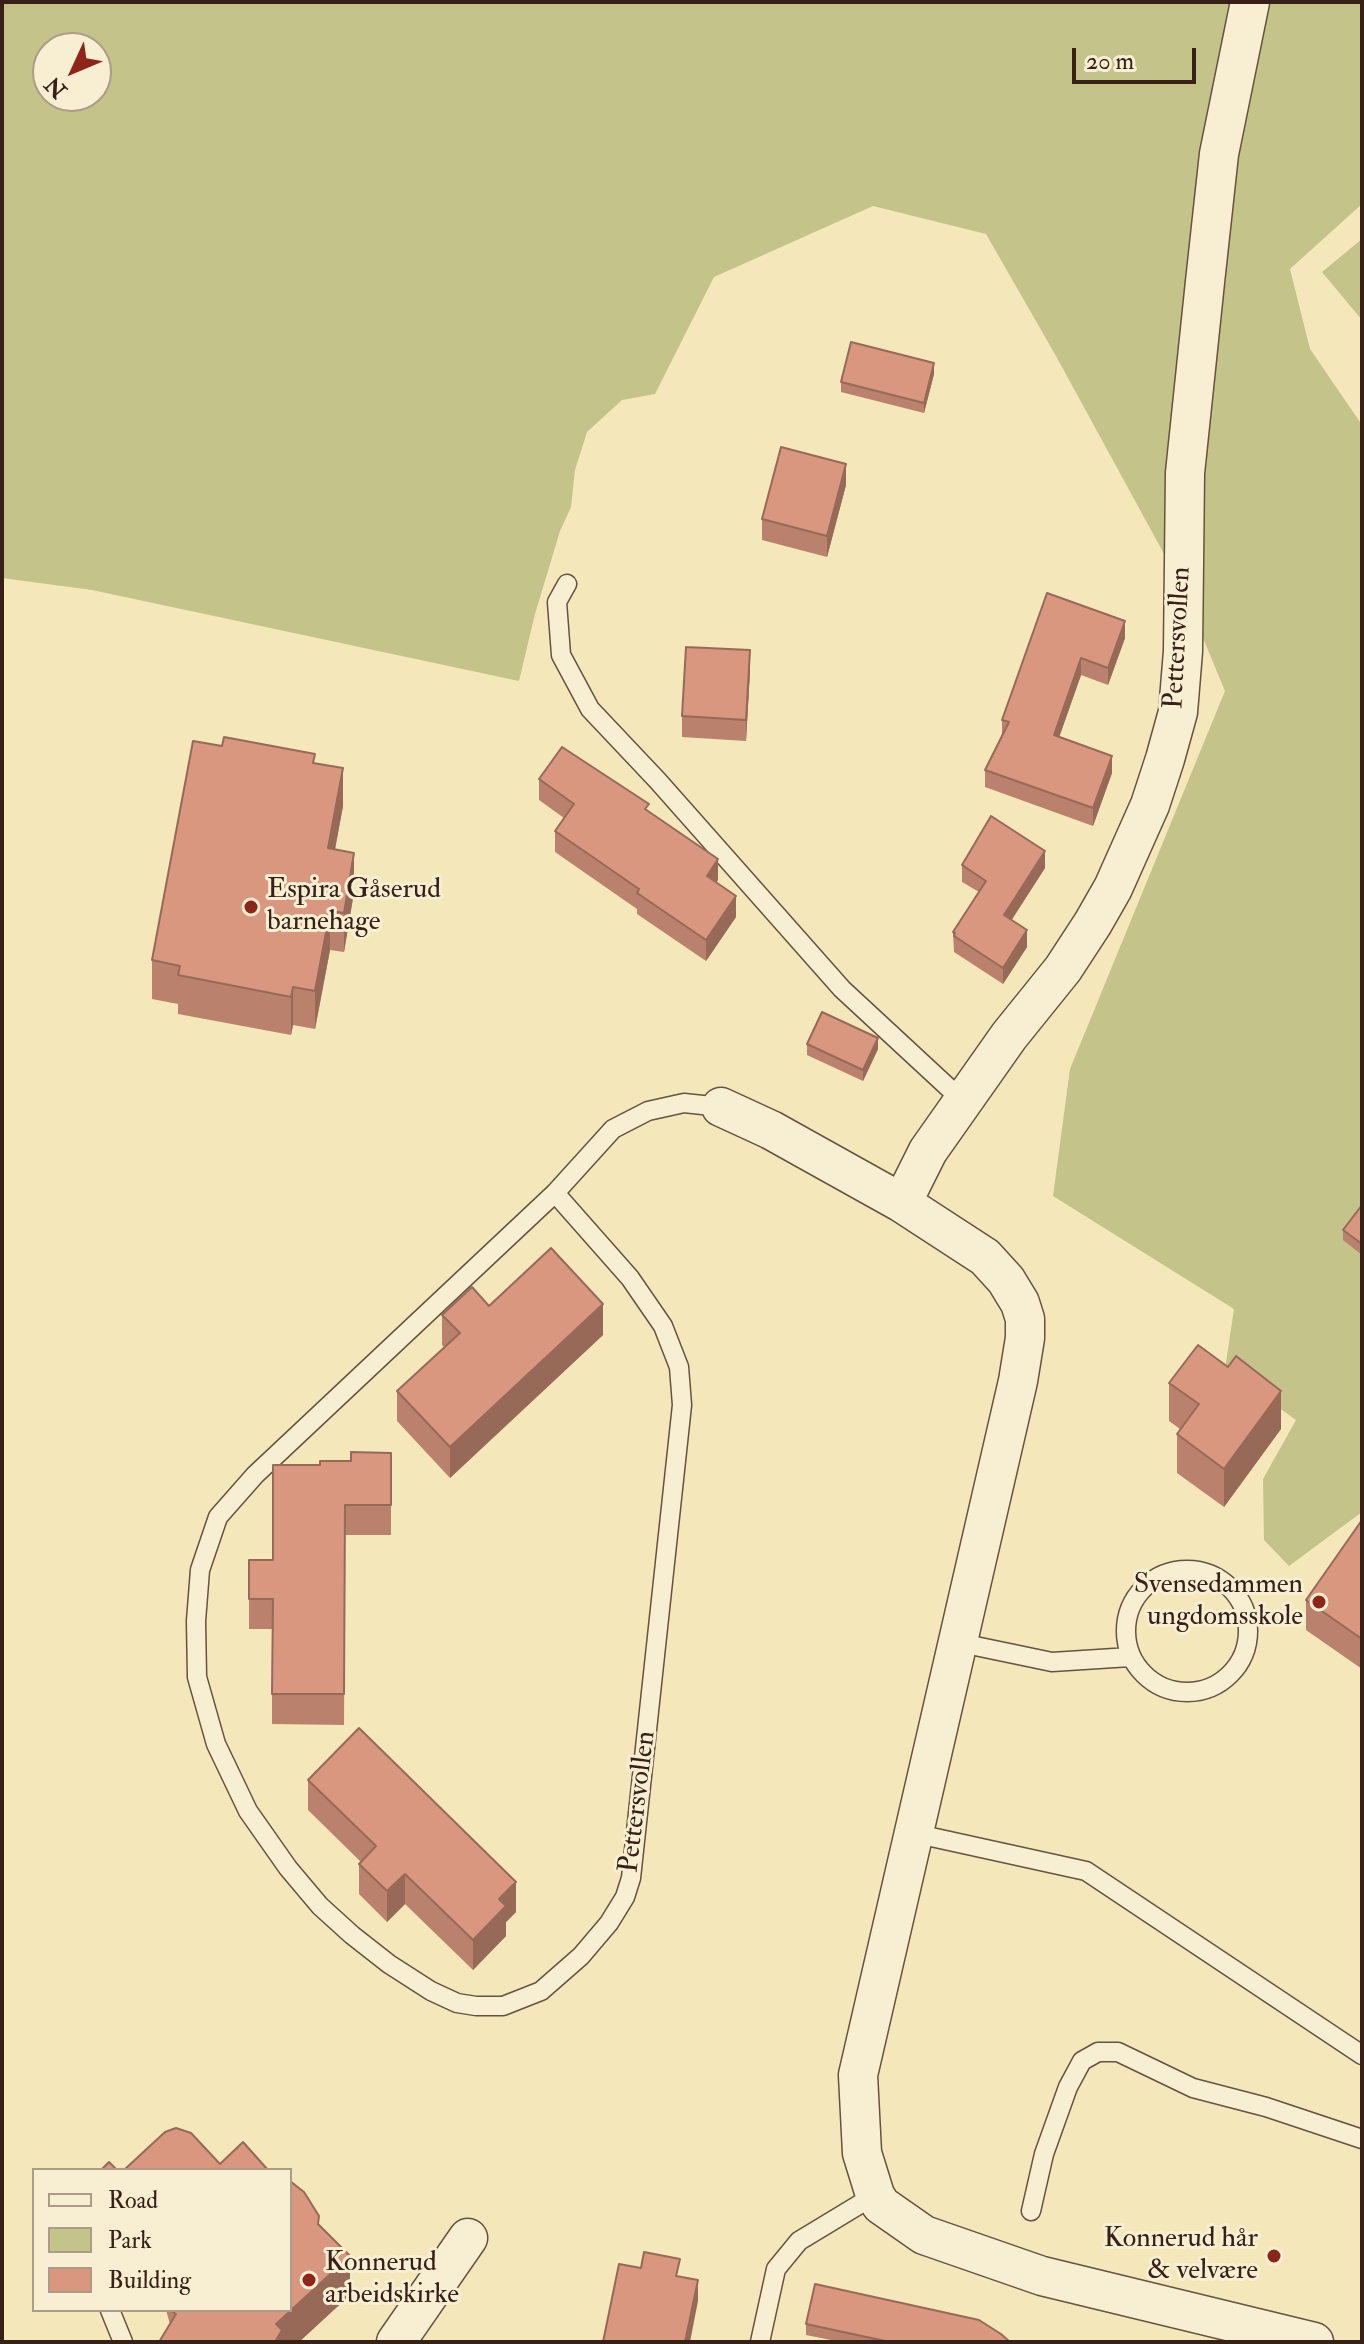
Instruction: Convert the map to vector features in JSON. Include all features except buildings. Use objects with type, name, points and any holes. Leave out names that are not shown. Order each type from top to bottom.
[{"type":"street","name":"Pettersvollen","points":[[902,1203],[928,1151],[1009,1036],[1063,969],[1113,888],[1150,805],[1178,712],[1183,651],[1185,473],[1219,154],[1250,2]]},
{"type":"street","name":"Pettersvollen","points":[[721,1107],[771,1130],[902,1203],[985,1257],[1006,1280],[1020,1303],[1025,1319],[1018,1381],[858,2075],[862,2153],[875,2195]]},
{"type":"street","points":[[875,2195],[881,2205],[924,2235],[1042,2276],[1314,2342]]},
{"type":"street","points":[[396,2342],[468,2238]]},
{"type":"lane","points":[[567,584],[557,602],[561,655],[590,709],[842,989],[964,1102]]},
{"type":"lane","name":"Pettersvollen","points":[[555,1193],[630,1278],[663,1326],[679,1367],[682,1405],[631,1878],[625,1897],[609,1923],[581,1956],[541,1991],[503,2006],[476,2006],[457,2003],[431,1991],[352,1935],[320,1906],[288,1868],[248,1811],[216,1744],[197,1677],[196,1621],[200,1570],[218,1517],[255,1475],[555,1193],[613,1129],[648,1111],[684,1103],[721,1107]]},
{"type":"lane","points":[[1181,1570],[1201,1571],[1219,1578],[1245,1608],[1249,1628],[1244,1655],[1228,1678],[1216,1686],[1197,1693],[1176,1693],[1158,1686],[1142,1674],[1130,1657],[1125,1638],[1126,1618],[1133,1600],[1146,1585],[1163,1574],[1181,1570]]},
{"type":"lane","points":[[956,1642],[1052,1662],[1130,1657]]},
{"type":"lane","points":[[913,1833],[1086,1871],[1362,2055]]},
{"type":"lane","points":[[1031,2211],[1044,2154],[1068,2087],[1082,2061],[1098,2052],[1118,2052],[1193,2088],[1266,2107],[1362,2139]]},
{"type":"lane","points":[[760,2342],[776,2269],[799,2241],[875,2195]]},
{"type":"lane","points":[[111,2312],[123,2342]]},
{"type":"green space","points":[[2,2],[1362,2],[1362,204],[1290,269],[1310,349],[1362,425],[1362,1512],[1289,1566],[1264,1540],[1263,1479],[1296,1420],[1225,1369],[1234,1309],[1053,1196],[1070,1069],[1225,691],[1181,585],[986,234],[873,206],[714,277],[655,394],[622,400],[587,432],[575,470],[571,507],[560,531],[535,614],[519,681],[92,590],[2,578]]},
{"type":"green space","points":[[1362,239],[1362,320],[1322,272]]},
{"type":"place","name":"Espira Gåserud barnehage","points":[[251,907]]},
{"type":"place","name":"Svensedammen ungdomsskole","points":[[1319,1602]]},
{"type":"place","name":"Konnerud hår & velvære","points":[[1274,2256]]},
{"type":"place","name":"Konnerud arbeidskirke","points":[[309,2280]]}]
